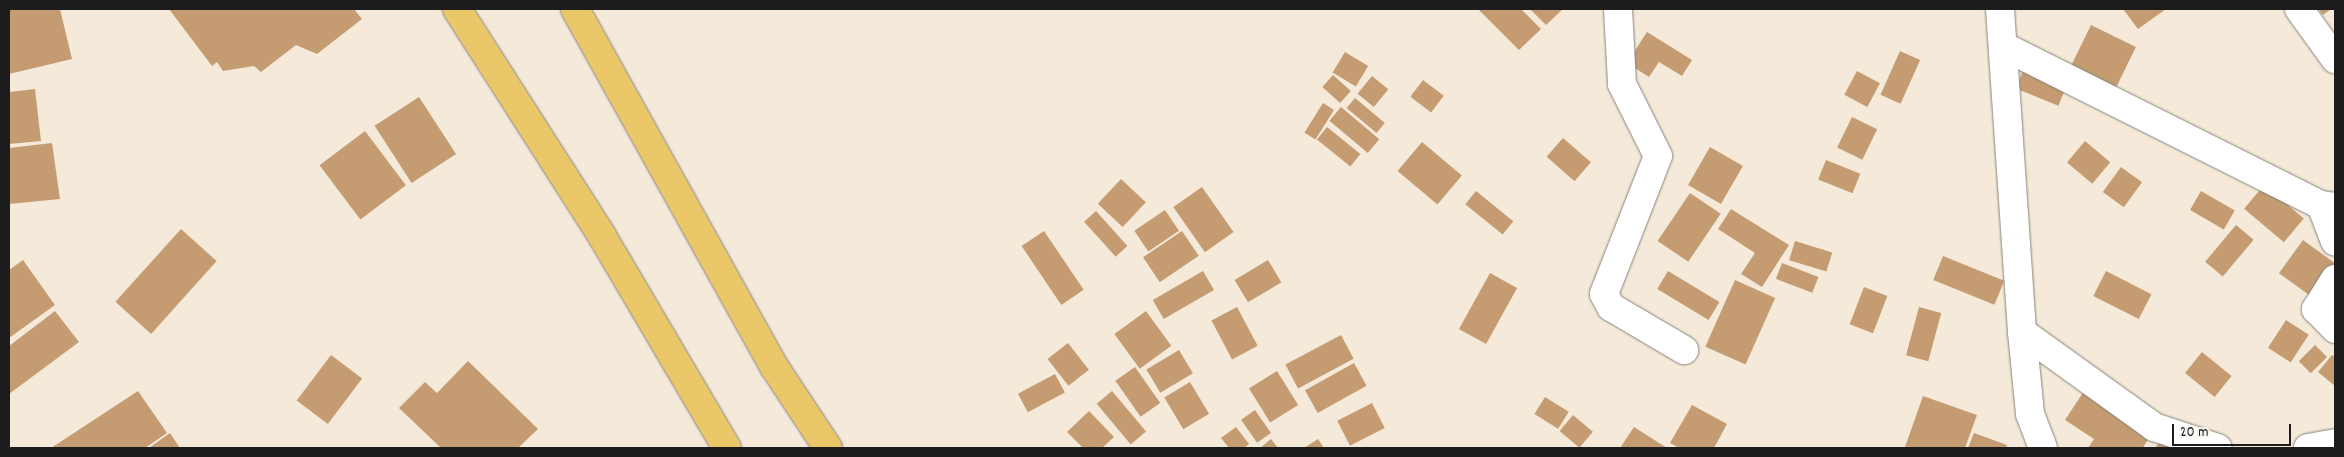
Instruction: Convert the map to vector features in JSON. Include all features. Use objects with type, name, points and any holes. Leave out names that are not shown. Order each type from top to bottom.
[{"type":"main road","points":[[457,9],[602,236],[727,448]]},
{"type":"main road","points":[[575,9],[776,368],[828,448]]},
{"type":"street","points":[[1618,9],[1622,84],[1658,156],[1604,294],[1612,307],[1684,350]]},
{"type":"street","points":[[2000,9],[2005,47],[2022,332],[2030,414],[2043,448]]},
{"type":"street","points":[[2299,9],[2331,45]]},
{"type":"street","points":[[2005,47],[2328,206],[2335,241]]},
{"type":"street","points":[[2335,279],[2316,309],[2335,329]]},
{"type":"street","points":[[2022,332],[2154,427],[2218,448]]},
{"type":"street","points":[[2308,448],[2335,443]]},
{"type":"building","points":[[9,9],[60,9],[72,59],[9,74]]},
{"type":"building","points":[[169,9],[354,9],[362,19],[317,54],[296,45],[261,72],[254,66],[223,71],[217,62],[212,66]]},
{"type":"building","points":[[1478,9],[1521,9],[1541,29],[1519,50]]},
{"type":"building","points":[[1530,9],[1563,9],[1546,25]]},
{"type":"building","points":[[2123,9],[2166,9],[2138,29]]},
{"type":"building","points":[[2318,9],[2331,9],[2323,15]]},
{"type":"building","points":[[2091,25],[2136,47],[2114,92],[2069,70]]},
{"type":"building","points":[[1647,32],[1692,60],[1682,76],[1659,62],[1649,77],[1627,63]]},
{"type":"building","points":[[1900,51],[1920,60],[1901,104],[1880,95]]},
{"type":"building","points":[[1345,52],[1368,66],[1356,86],[1333,73]]},
{"type":"building","points":[[2024,68],[2067,85],[2058,106],[2016,88]]},
{"type":"building","points":[[1857,71],[1880,83],[1867,107],[1844,95]]},
{"type":"building","points":[[1333,75],[1351,91],[1340,103],[1322,87]]},
{"type":"building","points":[[1372,76],[1388,89],[1374,107],[1358,94]]},
{"type":"building","points":[[1423,80],[1444,96],[1431,112],[1410,97]]},
{"type":"building","points":[[35,89],[41,141],[9,144],[9,92]]},
{"type":"building","points":[[419,97],[456,154],[412,183],[375,126]]},
{"type":"building","points":[[1355,98],[1385,123],[1377,133],[1347,108]]},
{"type":"building","points":[[1323,103],[1334,110],[1315,140],[1304,133]]},
{"type":"building","points":[[1341,107],[1379,139],[1368,153],[1329,121]]},
{"type":"building","points":[[1852,117],[1877,129],[1862,160],[1837,148]]},
{"type":"building","points":[[1327,127],[1360,154],[1350,166],[1317,139]]},
{"type":"building","points":[[365,131],[406,185],[360,220],[319,165]]},
{"type":"building","points":[[1563,138],[1591,162],[1575,181],[1547,157]]},
{"type":"building","points":[[2085,141],[2110,162],[2092,184],[2067,162]]},
{"type":"building","points":[[1422,142],[1462,175],[1437,205],[1398,171]]},
{"type":"building","points":[[52,143],[60,199],[9,204],[9,148]]},
{"type":"building","points":[[1710,147],[1743,166],[1721,204],[1688,185]]},
{"type":"building","points":[[1826,160],[1860,174],[1852,193],[1818,179]]},
{"type":"building","points":[[2121,167],[2142,182],[2124,207],[2103,192]]},
{"type":"building","points":[[1121,179],[1146,202],[1123,227],[1098,204]]},
{"type":"building","points":[[2264,185],[2304,218],[2284,242],[2244,209]]},
{"type":"building","points":[[1202,187],[1234,232],[1205,252],[1173,207]]},
{"type":"building","points":[[1476,191],[1513,221],[1503,234],[1465,204]]},
{"type":"building","points":[[2201,191],[2235,210],[2224,230],[2190,210]]},
{"type":"building","points":[[1690,193],[1721,214],[1688,262],[1658,241]]},
{"type":"building","points":[[1731,209],[1789,245],[1762,287],[1741,274],[1755,253],[1718,229]]},
{"type":"building","points":[[1165,210],[1179,231],[1148,251],[1134,231]]},
{"type":"building","points":[[1096,211],[1127,246],[1116,257],[1084,222]]},
{"type":"building","points":[[2236,225],[2254,240],[2223,277],[2205,262]]},
{"type":"building","points":[[181,229],[217,261],[151,334],[115,302]]},
{"type":"building","points":[[1044,231],[1084,290],[1061,305],[1022,246]]},
{"type":"building","points":[[1182,231],[1199,256],[1160,282],[1143,257]]},
{"type":"building","points":[[2303,240],[2335,263],[2310,296],[2279,273]]},
{"type":"building","points":[[1795,241],[1832,252],[1826,272],[1789,260]]},
{"type":"building","points":[[1943,256],[2004,281],[1994,305],[1933,280]]},
{"type":"building","points":[[23,260],[55,305],[9,338],[9,270]]},
{"type":"building","points":[[1268,260],[1281,282],[1248,302],[1235,280]]},
{"type":"building","points":[[1782,263],[1818,277],[1812,293],[1776,279]]},
{"type":"building","points":[[1203,271],[1214,290],[1164,319],[1153,300]]},
{"type":"building","points":[[1668,271],[1719,302],[1709,320],[1657,289]]},
{"type":"building","points":[[2106,271],[2151,294],[2139,319],[2093,296]]},
{"type":"building","points":[[1490,273],[1517,288],[1486,344],[1459,329]]},
{"type":"building","points":[[1735,280],[1775,298],[1746,365],[1705,347]]},
{"type":"building","points":[[1864,287],[1887,296],[1873,333],[1850,324]]},
{"type":"building","points":[[1237,307],[1258,346],[1232,359],[1211,321]]},
{"type":"building","points":[[1919,307],[1941,313],[1928,361],[1906,355]]},
{"type":"building","points":[[55,311],[79,342],[9,394],[9,346]]},
{"type":"building","points":[[1146,311],[1171,346],[1140,369],[1114,334]]},
{"type":"building","points":[[2286,320],[2309,335],[2291,362],[2268,348]]},
{"type":"building","points":[[1341,335],[1354,359],[1298,388],[1285,365]]},
{"type":"building","points":[[1068,343],[1089,370],[1068,386],[1048,359]]},
{"type":"building","points":[[2315,345],[2327,357],[2311,373],[2299,361]]},
{"type":"building","points":[[1179,350],[1193,373],[1160,393],[1146,370]]},
{"type":"building","points":[[2202,352],[2232,376],[2215,397],[2185,373]]},
{"type":"building","points":[[331,355],[362,378],[328,424],[297,401]]},
{"type":"building","points":[[2332,355],[2335,357],[2335,386],[2318,372]]},
{"type":"building","points":[[468,361],[538,429],[518,448],[441,448],[399,408],[425,382],[437,393]]},
{"type":"building","points":[[1354,363],[1367,386],[1318,413],[1305,390]]},
{"type":"building","points":[[1135,367],[1160,403],[1141,417],[1115,381]]},
{"type":"building","points":[[1277,371],[1298,405],[1270,422],[1249,388]]},
{"type":"building","points":[[1055,374],[1065,393],[1028,412],[1018,394]]},
{"type":"building","points":[[1190,382],[1209,414],[1183,429],[1164,397]]},
{"type":"building","points":[[138,391],[167,433],[145,448],[51,448]]},
{"type":"building","points":[[1112,391],[1146,432],[1131,444],[1097,404]]},
{"type":"building","points":[[2084,391],[2151,434],[2143,448],[2088,448],[2094,439],[2065,420]]},
{"type":"building","points":[[1923,396],[1977,415],[1965,448],[1905,447]]},
{"type":"building","points":[[1545,397],[1569,412],[1558,429],[1534,414]]},
{"type":"building","points":[[1372,403],[1385,428],[1350,446],[1337,421]]},
{"type":"building","points":[[1692,405],[1727,424],[1714,448],[1679,448],[1670,443]]},
{"type":"building","points":[[1255,410],[1271,433],[1257,443],[1241,420]]},
{"type":"building","points":[[1089,411],[1114,437],[1102,448],[1083,448],[1067,432]]},
{"type":"building","points":[[1573,415],[1593,432],[1579,448],[1560,431]]},
{"type":"building","points":[[1236,427],[1249,444],[1244,448],[1229,448],[1221,438]]},
{"type":"building","points":[[1634,427],[1667,448],[1620,448]]},
{"type":"building","points":[[170,433],[180,448],[149,448]]},
{"type":"building","points":[[1974,433],[2007,445],[2006,448],[1968,448]]},
{"type":"building","points":[[2166,434],[2184,448],[2155,448]]},
{"type":"building","points":[[1271,439],[1278,448],[1260,448]]},
{"type":"building","points":[[1318,439],[1324,448],[1304,448]]}]
